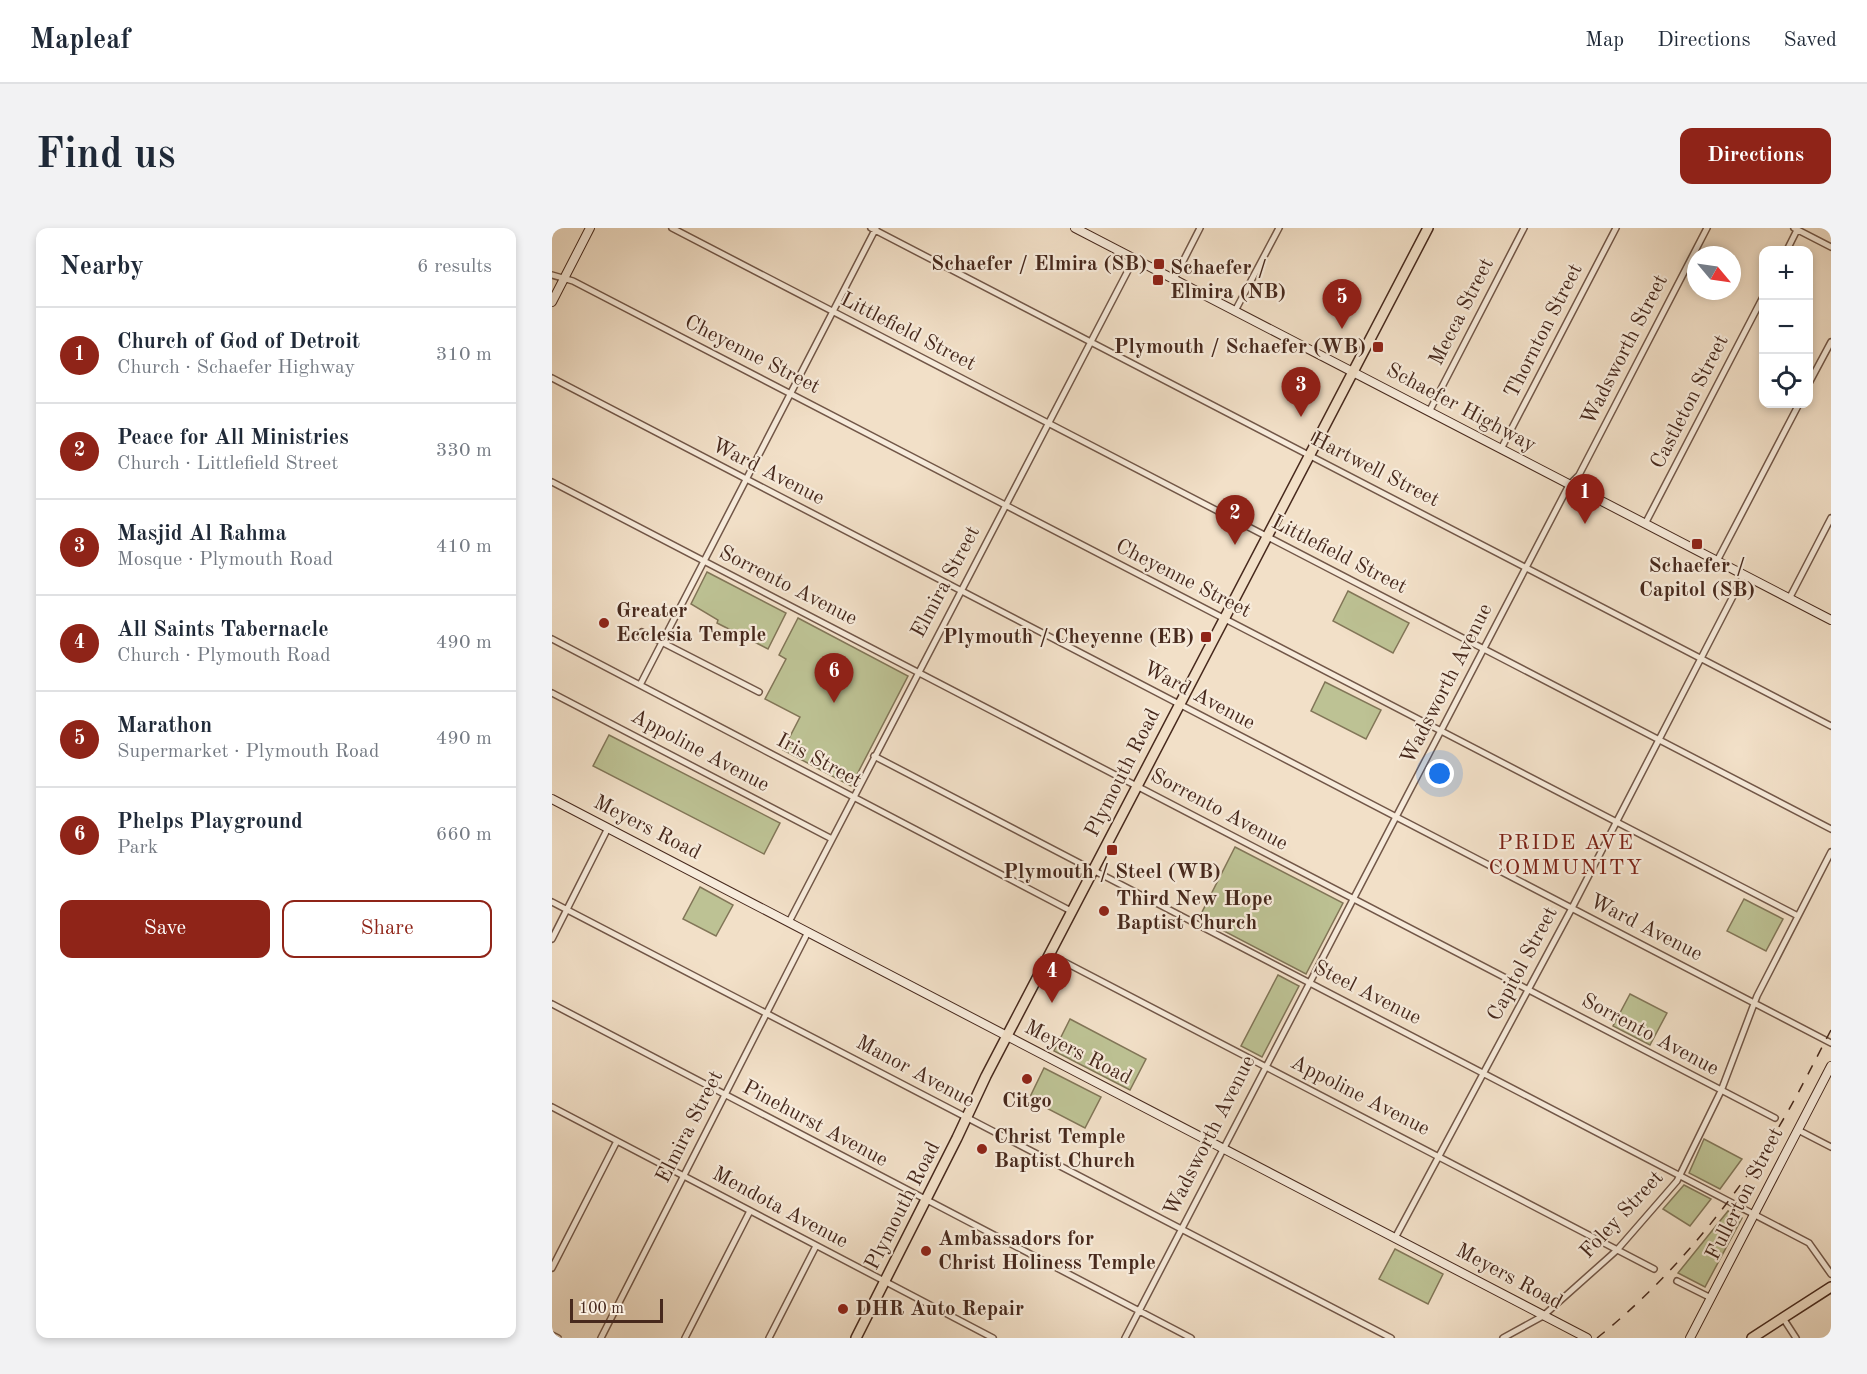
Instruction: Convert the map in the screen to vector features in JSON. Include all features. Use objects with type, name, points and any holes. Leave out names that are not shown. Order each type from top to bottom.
[{"type":"main road","name":"Plymouth Road","points":[[856,1338],[1071,911],[1428,228]]},
{"type":"main road","points":[[1752,1338],[1831,1287]]},
{"type":"street","points":[[552,302],[590,228]]},
{"type":"street","name":"Littlefield Street","points":[[672,228],[1831,830]]},
{"type":"street","name":"Schaefer Highway","points":[[1075,228],[1831,620]]},
{"type":"street","points":[[1174,279],[1200,228]]},
{"type":"street","points":[[1235,311],[1279,228]]},
{"type":"street","name":"Mecca Street","points":[[1429,412],[1524,228]]},
{"type":"street","name":"Thornton Street","points":[[1501,449],[1616,228]]},
{"type":"street","name":"Wadsworth Street","points":[[1569,485],[1579,475],[1707,228]]},
{"type":"street","points":[[640,685],[874,229]]},
{"type":"street","name":"Hartwell Street","points":[[874,229],[1831,726]]},
{"type":"street","points":[[1789,246],[1796,229],[1831,247]]},
{"type":"street","name":"Elmira Street","points":[[789,922],[1134,259]]},
{"type":"street","name":"Cheyenne Street","points":[[552,274],[573,281],[1798,916]]},
{"type":"street","name":"Castleton Street","points":[[1645,524],[1761,300]]},
{"type":"street","points":[[1813,377],[1831,342]]},
{"type":"street","name":"Ward Avenue","points":[[552,378],[1831,1043]]},
{"type":"street","points":[[1717,561],[1797,408]]},
{"type":"street","name":"Sorrento Avenue","points":[[552,482],[1774,1118]]},
{"type":"street","name":"Wadsworth Avenue","points":[[1353,899],[1569,485]]},
{"type":"street","points":[[1789,598],[1831,518]]},
{"type":"street","name":"Capitol Street","points":[[1395,1238],[1572,908],[1744,575]]},
{"type":"street","points":[[642,632],[759,692]]},
{"type":"street","name":"Iris Street","points":[[552,639],[1071,911]]},
{"type":"street","name":"Appoline Avenue","points":[[552,693],[832,839]]},
{"type":"street","name":"Steel Avenue","points":[[874,756],[1811,1244],[1831,1275]]},
{"type":"street","name":"Meyers Road","points":[[552,799],[1587,1338]]},
{"type":"street","points":[[552,939],[608,828]]},
{"type":"street","name":"Foley Street","points":[[1503,1338],[1543,1316],[1617,1250],[1680,1176],[1721,1091],[1754,1003],[1831,852]]},
{"type":"street","points":[[1310,982],[1353,899]]},
{"type":"street","name":"Manor Avenue","points":[[552,902],[1391,1338]]},
{"type":"street","name":"Elmira Street","points":[[601,1338],[808,932]]},
{"type":"street","name":"Appoline Avenue","points":[[1049,954],[1654,1269]]},
{"type":"street","name":"Wadsworth Avenue","points":[[1125,1338],[1310,982]]},
{"type":"street","name":"Pinehurst Avenue","points":[[552,1004],[1191,1338]]},
{"type":"street","name":"Fullerton Street","points":[[1690,1338],[1831,1065]]},
{"type":"street","name":"Mendota Avenue","points":[[552,1107],[993,1338]]},
{"type":"street","points":[[1798,1130],[1831,1147]]},
{"type":"street","points":[[552,1268],[617,1141]]},
{"type":"street","points":[[685,1338],[750,1211]]},
{"type":"street","points":[[769,1338],[816,1246]]},
{"type":"street","points":[[1677,1281],[1711,1298]]},
{"type":"street","points":[[1784,1318],[1796,1338]]},
{"type":"street","points":[[552,1335],[558,1338]]},
{"type":"green space","points":[[707,572],[786,613],[768,649],[717,623],[718,620],[691,604]]},
{"type":"green space","points":[[1348,591],[1409,623],[1393,653],[1333,621]]},
{"type":"green space","points":[[798,618],[908,676],[851,786],[783,750],[800,717],[765,699],[786,659],[779,655]]},
{"type":"green space","points":[[1325,682],[1381,710],[1366,739],[1311,711]]},
{"type":"green space","points":[[609,735],[780,823],[764,854],[593,766]]},
{"type":"green space","points":[[1235,847],[1343,903],[1306,974],[1199,918]]},
{"type":"green space","points":[[700,887],[733,905],[716,936],[683,919]]},
{"type":"green space","points":[[1744,899],[1783,919],[1766,951],[1727,931]]},
{"type":"green space","points":[[1278,975],[1299,986],[1262,1057],[1241,1046]]},
{"type":"green space","points":[[1630,994],[1667,1013],[1650,1045],[1613,1026]]},
{"type":"green space","points":[[1070,1019],[1146,1059],[1130,1090],[1054,1051]]},
{"type":"green space","points":[[1044,1068],[1101,1097],[1085,1128],[1029,1099]]},
{"type":"green space","points":[[1704,1139],[1742,1159],[1720,1189],[1689,1173]]},
{"type":"green space","points":[[1684,1185],[1711,1199],[1690,1226],[1663,1209]]},
{"type":"green space","points":[[1728,1211],[1742,1218],[1705,1287],[1678,1273]]},
{"type":"green space","points":[[1395,1249],[1443,1274],[1428,1304],[1379,1279]]},
{"type":"railway","points":[[1597,1338],[1647,1294],[1670,1270],[1735,1192],[1780,1125],[1831,1030]]},
{"type":"place","name":"Schaefer / Elmira (SB)","points":[[1159,264]]},
{"type":"place","name":"Schaefer / Elmira (NB)","points":[[1158,280]]},
{"type":"place","name":"Marathon","points":[[1342,329]]},
{"type":"place","name":"Plymouth / Schaefer (WB)","points":[[1378,347]]},
{"type":"place","name":"Masjid Al Rahma","points":[[1301,417]]},
{"type":"place","name":"Church of God of Detroit","points":[[1585,524]]},
{"type":"place","name":"Schaefer / Capitol (SB)","points":[[1697,544]]},
{"type":"place","name":"Peace for All Ministries","points":[[1235,545]]},
{"type":"place","name":"Greater Ecclesia Temple","points":[[604,623]]},
{"type":"place","name":"Plymouth / Cheyenne (EB)","points":[[1206,637]]},
{"type":"place","name":"Phelps Playground","points":[[834,703]]},
{"type":"place","name":"Plymouth / Steel (WB)","points":[[1112,850]]},
{"type":"place","name":"Third New Hope Baptist Church","points":[[1104,911]]},
{"type":"place","name":"All Saints Tabernacle","points":[[1052,1003]]},
{"type":"place","name":"Citgo","points":[[1027,1079]]},
{"type":"place","name":"Christ Temple Baptist Church","points":[[982,1149]]},
{"type":"place","name":"Ambassadors for Christ Holiness Temple","points":[[926,1251]]},
{"type":"place","name":"DHR Auto Repair","points":[[843,1309]]},
{"type":"district","name":"PRIDE AVE COMMUNITY","points":[[1566,856]]}]
